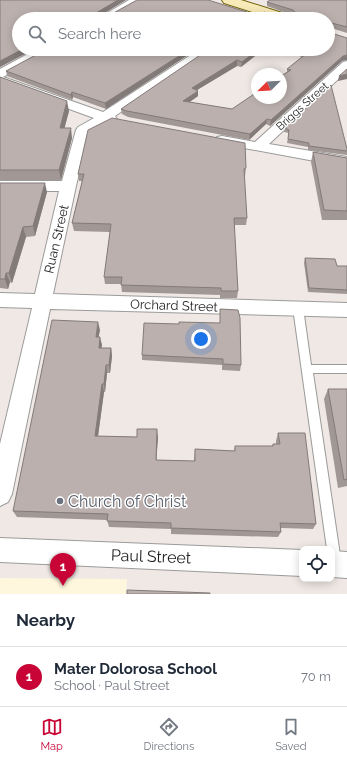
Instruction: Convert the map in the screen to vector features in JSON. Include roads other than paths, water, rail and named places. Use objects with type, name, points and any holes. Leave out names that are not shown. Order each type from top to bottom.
[{"type":"main road","points":[[228,0],[263,12]]},
{"type":"street","points":[[115,12],[137,0]]},
{"type":"street","points":[[0,74],[33,56]]},
{"type":"street","name":"Ruan Street","points":[[0,494],[68,186],[83,130],[102,117],[124,105],[198,56]]},
{"type":"street","name":"Briggs Street","points":[[257,147],[347,65]]},
{"type":"street","points":[[0,80],[102,117],[126,122]]},
{"type":"street","points":[[210,138],[347,162]]},
{"type":"street","points":[[0,186],[68,186]]},
{"type":"street","name":"Orchard Street","points":[[0,300],[347,310]]},
{"type":"street","name":"Paul Street","points":[[0,550],[299,563]]},
{"type":"lane","points":[[298,308],[338,564]]},
{"type":"lane","points":[[307,368],[347,369]]},
{"type":"place","name":"Church of Christ","points":[[60,501]]},
{"type":"place","name":"Mater Dolorosa School","points":[[63,586]]}]
